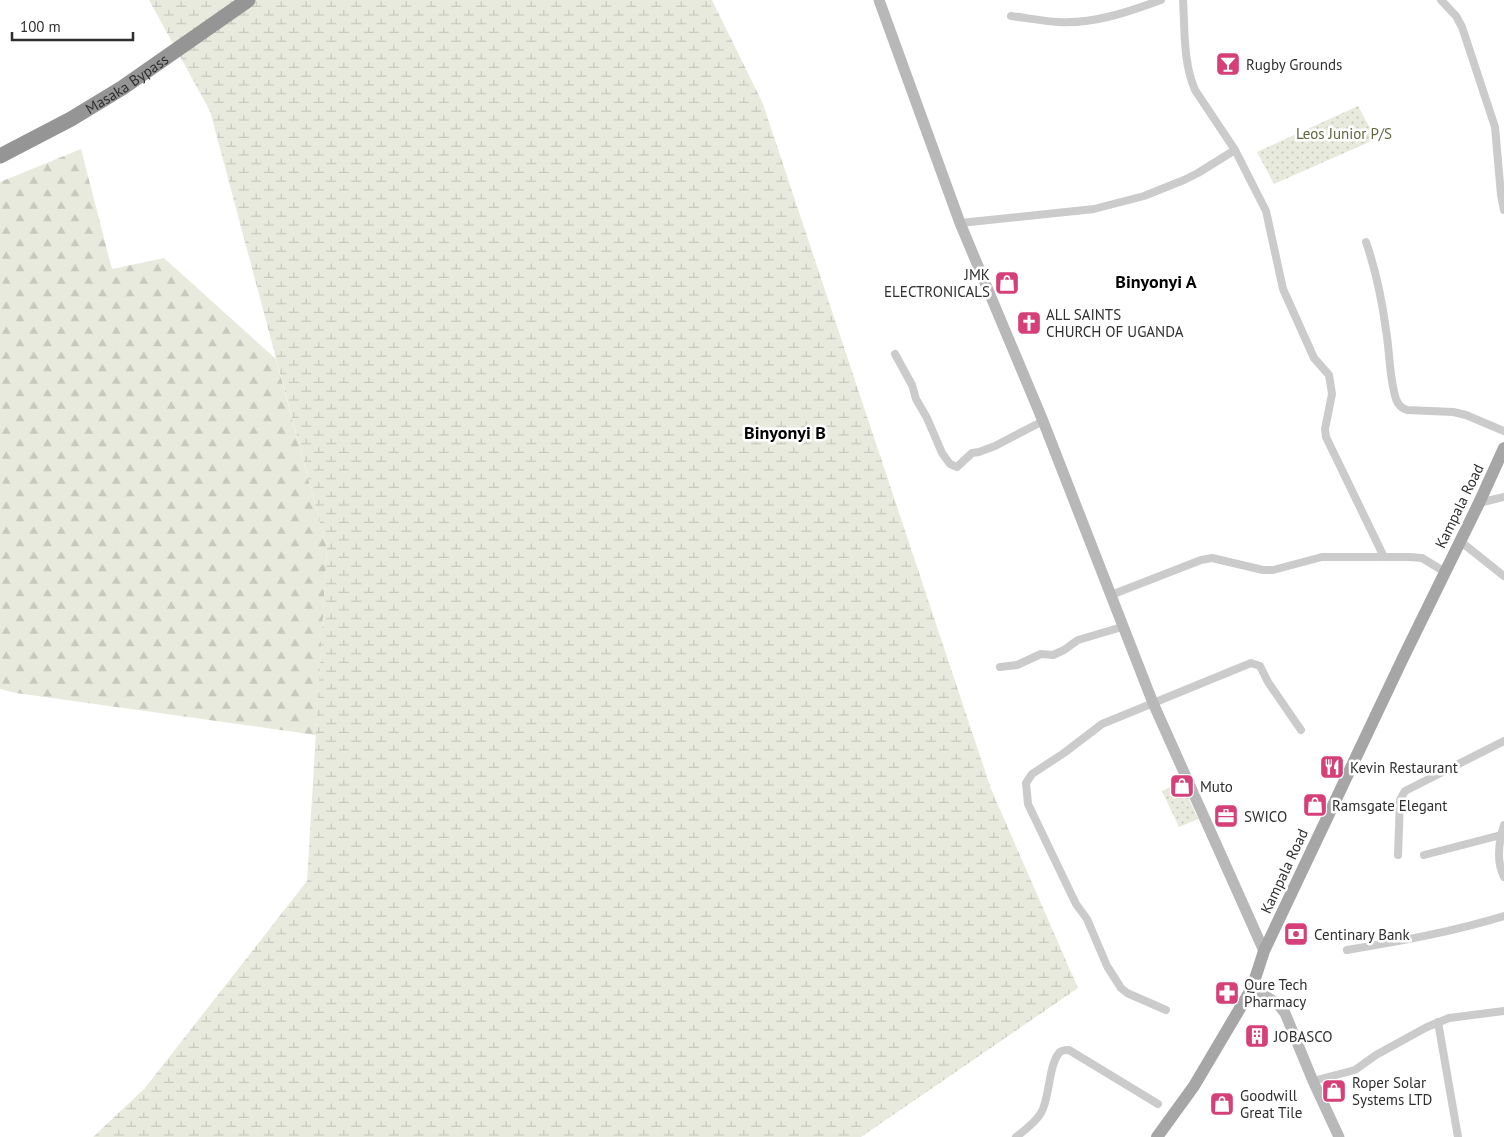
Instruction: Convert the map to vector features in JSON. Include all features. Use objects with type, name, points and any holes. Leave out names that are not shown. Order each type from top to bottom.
[{"type":"highway","name":"Masaka Bypass","points":[[0,156],[71,119],[122,88],[248,0]]},
{"type":"main road","points":[[879,0],[960,223],[1042,421],[1122,627],[1153,703],[1264,950]]},
{"type":"main road","name":"Kampala Road","points":[[1157,1137],[1194,1086],[1252,988],[1264,950],[1460,541],[1480,504],[1504,448]]},
{"type":"main road","points":[[1252,988],[1277,1003],[1285,1013],[1339,1137]]},
{"type":"street","points":[[1012,16],[1072,22],[1116,16],[1161,0]]},
{"type":"street","points":[[1183,0],[1187,66],[1190,78],[1195,90],[1235,150],[1266,211],[1283,289],[1314,358],[1329,375],[1332,394],[1325,429],[1326,437],[1384,558]]},
{"type":"street","points":[[1441,0],[1456,16],[1462,27],[1495,127],[1504,210]]},
{"type":"street","points":[[960,223],[1094,209],[1117,204],[1144,196],[1191,176],[1235,150]]},
{"type":"street","points":[[1366,242],[1379,283],[1387,332],[1389,362],[1397,401],[1401,408],[1407,410],[1453,412],[1466,415],[1504,431]]},
{"type":"street","points":[[895,354],[912,385],[916,399],[927,418],[939,447],[950,464],[957,467],[972,453],[995,446],[1042,421]]},
{"type":"street","points":[[1480,504],[1504,498]]},
{"type":"street","points":[[1460,541],[1504,576]]},
{"type":"street","points":[[1110,596],[1201,560],[1212,558],[1263,570],[1273,570],[1322,557],[1422,558],[1445,572]]},
{"type":"street","points":[[1000,667],[1017,665],[1041,654],[1053,655],[1078,640],[1122,627]]},
{"type":"street","points":[[1166,1010],[1127,993],[1121,988],[1086,919],[1076,904],[1028,804],[1026,783],[1032,774],[1064,753],[1102,724],[1251,663],[1260,666],[1268,682],[1301,730]]},
{"type":"street","points":[[1398,855],[1400,800],[1405,791],[1504,741]]},
{"type":"street","points":[[1504,825],[1501,835],[1500,862],[1504,877]]},
{"type":"street","points":[[1424,854],[1501,835]]},
{"type":"street","points":[[1347,950],[1433,936],[1504,916]]},
{"type":"street","points":[[1313,1081],[1355,1070],[1376,1054],[1438,1022],[1449,1018],[1504,1011]]},
{"type":"street","points":[[1438,1022],[1458,1137]]},
{"type":"street","points":[[1016,1137],[1035,1121],[1042,1111],[1055,1062],[1059,1052],[1063,1050],[1069,1050],[1158,1104]]},
{"type":"green space","points":[[149,0],[712,0],[763,104],[991,789],[1078,988],[861,1137],[93,1137],[145,1088],[307,881],[327,549],[210,111]]},
{"type":"green space","name":"Leos Junior P/S","points":[[1358,106],[1376,139],[1274,184],[1257,152]]},
{"type":"green space","points":[[81,149],[112,269],[164,258],[276,359],[327,549],[316,735],[16,693],[0,689],[0,182]]},
{"type":"green space","points":[[1177,784],[1180,792],[1185,790],[1198,819],[1179,827],[1162,791]]},
{"type":"place","name":"Rugby Grounds","points":[[1228,64]]},
{"type":"place","name":"JMK ELECTRONICALS","points":[[1007,283]]},
{"type":"place","name":"ALL SAINTS CHURCH OF UGANDA","points":[[1029,323]]},
{"type":"place","name":"Kevin Restaurant","points":[[1332,767]]},
{"type":"place","name":"Muto","points":[[1182,786]]},
{"type":"place","name":"Ramsgate Elegant","points":[[1315,805]]},
{"type":"place","name":"SWICO","points":[[1226,816]]},
{"type":"place","name":"Centinary Bank","points":[[1296,934]]},
{"type":"place","name":"Qure Tech Pharmacy","points":[[1227,993]]},
{"type":"place","name":"JOBASCO","points":[[1257,1036]]},
{"type":"place","name":"Roper Solar Systems LTD","points":[[1334,1091]]},
{"type":"place","name":"Goodwill Great Tile","points":[[1222,1104]]},
{"type":"district","name":"Binyonyi A","points":[[1156,281]]},
{"type":"district","name":"Binyonyi B","points":[[785,432]]}]
